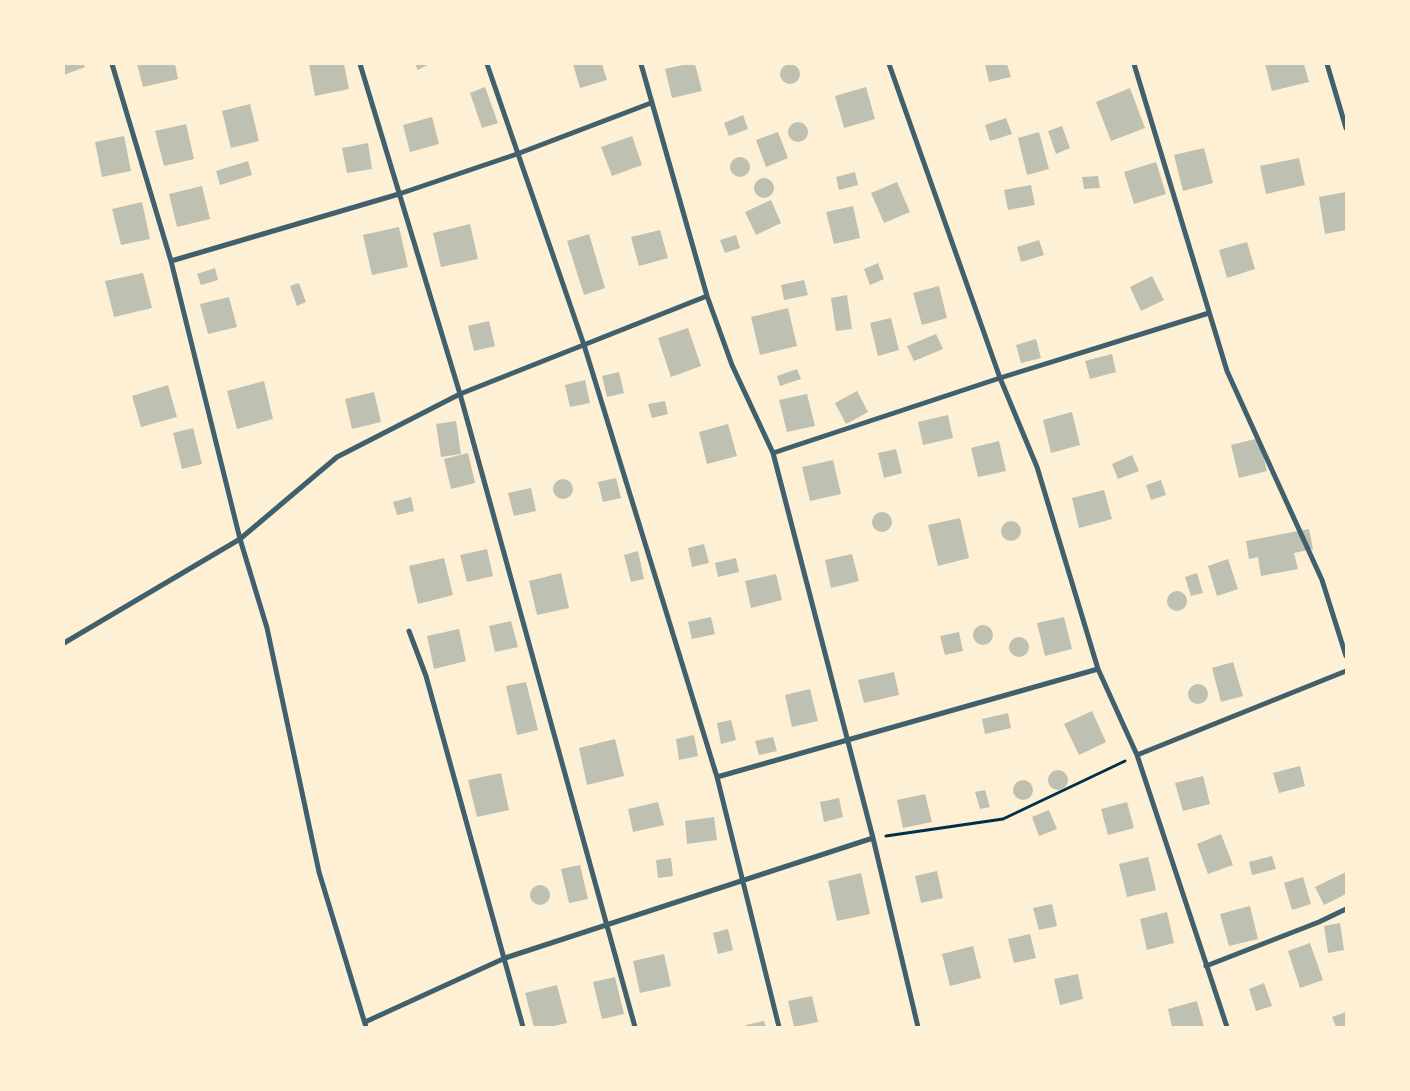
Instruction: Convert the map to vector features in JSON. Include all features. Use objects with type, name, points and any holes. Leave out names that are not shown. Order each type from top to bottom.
[{"type":"street","points":[[112,64],[171,260],[240,539],[267,628],[319,872],[366,1025],[505,958],[873,838]]},
{"type":"street","points":[[360,64],[460,394],[635,1027]]},
{"type":"street","points":[[488,64],[517,154],[584,345],[717,777],[741,881],[779,1027]]},
{"type":"street","points":[[641,64],[706,296],[732,365],[773,453],[848,739],[918,1027]]},
{"type":"street","points":[[889,64],[1000,378],[1037,467],[1098,669],[1137,755],[1227,1027]]},
{"type":"street","points":[[1134,64],[1227,371],[1322,580],[1346,656]]},
{"type":"street","points":[[1328,64],[1346,128]]},
{"type":"street","points":[[171,260],[399,194],[517,154],[651,103]]},
{"type":"street","points":[[64,643],[240,539],[337,457],[460,394],[706,296]]},
{"type":"street","points":[[773,453],[1000,378],[1209,313]]},
{"type":"street","points":[[409,631],[426,676],[523,1027]]},
{"type":"street","points":[[717,777],[1098,669]]},
{"type":"street","points":[[1137,755],[1346,671]]},
{"type":"street","points":[[1206,966],[1319,922],[1346,909]]},
{"type":"path","points":[[873,838],[1003,819],[1137,755]]},
{"type":"building","points":[[64,64],[84,64],[85,67],[64,75]]},
{"type":"building","points":[[137,64],[175,64],[178,79],[143,87]]},
{"type":"building","points":[[309,64],[344,64],[349,89],[315,96]]},
{"type":"building","points":[[415,64],[429,64],[418,70]]},
{"type":"building","points":[[573,64],[602,64],[607,80],[580,88]]},
{"type":"building","points":[[695,64],[702,91],[672,98],[665,69]]},
{"type":"building","points":[[786,64],[794,64],[800,70],[800,78],[794,84],[786,84],[780,78],[780,70]]},
{"type":"building","points":[[985,64],[1007,64],[1011,77],[989,82]]},
{"type":"building","points":[[1265,64],[1304,64],[1309,82],[1272,91]]},
{"type":"building","points":[[485,87],[498,123],[482,128],[470,93]]},
{"type":"building","points":[[866,87],[875,119],[844,128],[835,96]]},
{"type":"building","points":[[1130,88],[1145,128],[1111,141],[1096,102]]},
{"type":"building","points":[[250,104],[259,141],[231,148],[222,111]]},
{"type":"building","points":[[743,115],[748,129],[729,136],[724,123]]},
{"type":"building","points":[[432,117],[439,144],[410,152],[403,125]]},
{"type":"building","points":[[1006,118],[1012,134],[990,141],[985,125]]},
{"type":"building","points":[[794,122],[802,122],[808,128],[808,136],[802,142],[794,142],[788,136],[788,128]]},
{"type":"building","points":[[186,124],[194,159],[164,166],[155,131]]},
{"type":"building","points":[[1062,126],[1070,148],[1056,154],[1048,131]]},
{"type":"building","points":[[778,132],[788,158],[766,167],[756,140]]},
{"type":"building","points":[[1039,132],[1049,169],[1027,175],[1018,138]]},
{"type":"building","points":[[124,136],[131,171],[102,177],[95,142]]},
{"type":"building","points":[[632,136],[642,165],[612,176],[601,147]]},
{"type":"building","points":[[368,143],[372,169],[347,173],[342,148]]},
{"type":"building","points":[[1204,148],[1213,183],[1183,191],[1174,155]]},
{"type":"building","points":[[736,157],[744,157],[750,163],[750,171],[744,177],[736,177],[730,171],[730,163]]},
{"type":"building","points":[[1299,158],[1305,185],[1266,194],[1260,166]]},
{"type":"building","points":[[248,161],[252,175],[220,185],[216,171]]},
{"type":"building","points":[[1156,162],[1166,194],[1134,204],[1124,172]]},
{"type":"building","points":[[855,172],[858,185],[839,190],[836,177]]},
{"type":"building","points":[[1098,176],[1100,188],[1084,189],[1082,177]]},
{"type":"building","points":[[760,178],[768,178],[774,184],[774,192],[768,198],[760,198],[754,192],[754,184]]},
{"type":"building","points":[[897,182],[910,212],[884,223],[871,193]]},
{"type":"building","points":[[1031,185],[1035,205],[1008,210],[1004,190]]},
{"type":"building","points":[[202,186],[210,219],[177,227],[169,194]]},
{"type":"building","points":[[1346,192],[1346,230],[1325,234],[1319,197]]},
{"type":"building","points":[[771,200],[781,223],[756,235],[745,212]]},
{"type":"building","points":[[142,202],[150,239],[121,245],[112,209]]},
{"type":"building","points":[[853,206],[860,238],[834,244],[826,212]]},
{"type":"building","points":[[470,224],[478,259],[441,267],[433,233]]},
{"type":"building","points":[[399,227],[408,267],[372,275],[363,235]]},
{"type":"building","points":[[660,230],[668,258],[639,266],[631,237]]},
{"type":"building","points":[[589,234],[605,288],[584,295],[567,241]]},
{"type":"building","points":[[736,235],[740,248],[725,253],[720,240]]},
{"type":"building","points":[[1039,240],[1044,255],[1021,262],[1017,247]]},
{"type":"building","points":[[1247,242],[1255,269],[1227,278],[1219,250]]},
{"type":"building","points":[[878,263],[884,279],[870,285],[864,269]]},
{"type":"building","points":[[215,268],[218,280],[201,285],[197,274]]},
{"type":"building","points":[[143,273],[152,308],[114,317],[105,281]]},
{"type":"building","points":[[1152,276],[1164,300],[1141,311],[1130,287]]},
{"type":"building","points":[[804,280],[808,295],[784,300],[781,285]]},
{"type":"building","points":[[299,283],[306,302],[297,306],[290,286]]},
{"type":"building","points":[[939,286],[947,318],[922,325],[913,293]]},
{"type":"building","points":[[847,295],[852,329],[836,331],[831,298]]},
{"type":"building","points":[[229,297],[237,327],[208,334],[200,304]]},
{"type":"building","points":[[788,308],[797,346],[760,355],[751,317]]},
{"type":"building","points":[[891,318],[899,350],[878,356],[870,323]]},
{"type":"building","points":[[489,321],[495,346],[474,351],[468,326]]},
{"type":"building","points":[[688,328],[701,366],[671,377],[658,338]]},
{"type":"building","points":[[936,334],[943,349],[914,361],[907,346]]},
{"type":"building","points":[[1036,339],[1041,358],[1021,363],[1016,345]]},
{"type":"building","points":[[1112,354],[1116,372],[1090,379],[1085,361]]},
{"type":"building","points":[[797,369],[801,379],[780,386],[777,376]]},
{"type":"building","points":[[619,372],[624,393],[607,397],[602,376]]},
{"type":"building","points":[[585,380],[590,403],[570,407],[565,385]]},
{"type":"building","points":[[264,381],[273,419],[237,429],[227,391]]},
{"type":"building","points":[[168,385],[177,417],[141,427],[132,396]]},
{"type":"building","points":[[857,391],[868,412],[846,424],[835,403]]},
{"type":"building","points":[[374,392],[381,422],[352,429],[345,399]]},
{"type":"building","points":[[807,394],[815,426],[787,432],[779,400]]},
{"type":"building","points":[[665,401],[668,414],[652,418],[648,404]]},
{"type":"building","points":[[1072,412],[1080,445],[1051,453],[1043,420]]},
{"type":"building","points":[[948,415],[953,438],[923,445],[918,422]]},
{"type":"building","points":[[456,421],[461,454],[441,457],[436,424]]},
{"type":"building","points":[[728,424],[737,456],[707,464],[699,432]]},
{"type":"building","points":[[193,428],[202,464],[182,469],[173,433]]},
{"type":"building","points":[[1259,438],[1267,471],[1239,478],[1231,445]]},
{"type":"building","points":[[999,441],[1006,471],[978,477],[971,448]]},
{"type":"building","points":[[896,449],[902,473],[884,478],[878,453]]},
{"type":"building","points":[[468,453],[475,483],[451,489],[444,459]]},
{"type":"building","points":[[1132,455],[1139,471],[1118,479],[1112,464]]},
{"type":"building","points":[[833,460],[841,494],[810,501],[802,467]]},
{"type":"building","points":[[616,478],[621,498],[603,502],[598,482]]},
{"type":"building","points":[[559,479],[567,479],[573,485],[573,493],[567,499],[559,499],[553,493],[553,485]]},
{"type":"building","points":[[1161,480],[1166,495],[1151,500],[1146,485]]},
{"type":"building","points":[[531,488],[536,511],[514,516],[508,493]]},
{"type":"building","points":[[1104,490],[1112,519],[1079,528],[1072,498]]},
{"type":"building","points":[[411,497],[414,511],[397,515],[393,502]]},
{"type":"building","points":[[878,512],[886,512],[892,518],[892,526],[886,532],[878,532],[872,526],[872,518]]},
{"type":"building","points":[[960,518],[969,558],[938,566],[928,525]]},
{"type":"building","points":[[1007,521],[1015,521],[1021,527],[1021,535],[1015,541],[1007,541],[1001,535],[1001,527]]},
{"type":"building","points":[[1309,529],[1313,549],[1294,553],[1298,569],[1261,576],[1258,557],[1249,559],[1246,541]]},
{"type":"building","points":[[704,544],[709,563],[692,567],[688,548]]},
{"type":"building","points":[[487,549],[493,576],[467,582],[460,555]]},
{"type":"building","points":[[638,551],[644,579],[631,582],[624,555]]},
{"type":"building","points":[[852,554],[859,581],[831,588],[825,560]]},
{"type":"building","points":[[444,558],[453,595],[418,604],[409,566]]},
{"type":"building","points":[[736,558],[739,572],[718,577],[715,563]]},
{"type":"building","points":[[1228,559],[1238,589],[1217,596],[1208,566]]},
{"type":"building","points":[[561,573],[569,608],[537,615],[529,581]]},
{"type":"building","points":[[1197,573],[1203,593],[1191,596],[1185,577]]},
{"type":"building","points":[[776,574],[782,600],[751,608],[745,581]]},
{"type":"building","points":[[1173,591],[1181,591],[1187,597],[1187,605],[1181,611],[1173,611],[1167,605],[1167,597]]},
{"type":"building","points":[[711,617],[715,634],[692,639],[688,622]]},
{"type":"building","points":[[1064,617],[1072,649],[1045,656],[1037,623]]},
{"type":"building","points":[[511,621],[518,647],[495,652],[489,626]]},
{"type":"building","points":[[979,625],[987,625],[993,631],[993,639],[987,645],[979,645],[973,639],[973,631]]},
{"type":"building","points":[[459,629],[466,661],[434,669],[427,636]]},
{"type":"building","points":[[959,632],[963,651],[945,655],[940,636]]},
{"type":"building","points":[[1015,637],[1023,637],[1029,643],[1029,651],[1023,657],[1015,657],[1009,651],[1009,643]]},
{"type":"building","points":[[1233,662],[1243,696],[1221,702],[1212,668]]},
{"type":"building","points":[[894,672],[899,695],[864,703],[858,680]]},
{"type":"building","points":[[526,682],[538,730],[517,735],[506,686]]},
{"type":"building","points":[[1194,684],[1202,684],[1208,690],[1208,698],[1202,704],[1194,704],[1188,698],[1188,690]]},
{"type":"building","points":[[810,689],[818,721],[792,727],[785,695]]},
{"type":"building","points":[[1092,711],[1106,742],[1079,755],[1064,724]]},
{"type":"building","points":[[1008,713],[1011,728],[985,734],[982,719]]},
{"type":"building","points":[[731,720],[736,740],[721,744],[717,723]]},
{"type":"building","points":[[694,735],[698,756],[679,760],[676,739]]},
{"type":"building","points":[[773,737],[777,751],[759,755],[755,741]]},
{"type":"building","points":[[615,739],[624,776],[587,785],[579,748]]},
{"type":"building","points":[[1300,766],[1305,786],[1279,793],[1273,773]]},
{"type":"building","points":[[1054,770],[1062,770],[1068,776],[1068,784],[1062,790],[1054,790],[1048,784],[1048,776]]},
{"type":"building","points":[[501,773],[509,810],[477,817],[468,780]]},
{"type":"building","points":[[1203,776],[1210,804],[1183,811],[1175,783]]},
{"type":"building","points":[[1019,780],[1027,780],[1033,786],[1033,794],[1027,800],[1019,800],[1013,794],[1013,786]]},
{"type":"building","points":[[985,790],[990,807],[980,809],[975,792]]},
{"type":"building","points":[[925,794],[932,822],[903,828],[897,800]]},
{"type":"building","points":[[839,798],[843,817],[824,822],[820,802]]},
{"type":"building","points":[[658,802],[664,825],[633,832],[628,809]]},
{"type":"building","points":[[1127,802],[1134,828],[1108,835],[1101,809]]},
{"type":"building","points":[[1049,810],[1057,829],[1039,836],[1032,817]]},
{"type":"building","points":[[714,817],[717,840],[687,844],[685,821]]},
{"type":"building","points":[[1221,834],[1233,865],[1208,874],[1197,844]]},
{"type":"building","points":[[1272,856],[1276,869],[1252,875],[1249,862]]},
{"type":"building","points":[[1148,857],[1156,890],[1127,897],[1119,864]]},
{"type":"building","points":[[671,858],[673,876],[658,878],[656,860]]},
{"type":"building","points":[[580,865],[588,899],[569,903],[561,869]]},
{"type":"building","points":[[937,871],[943,898],[921,903],[915,876]]},
{"type":"building","points":[[1346,872],[1346,894],[1324,905],[1315,887]]},
{"type":"building","points":[[861,873],[870,914],[837,921],[828,881]]},
{"type":"building","points":[[1303,877],[1311,904],[1292,910],[1284,883]]},
{"type":"building","points":[[536,885],[544,885],[550,891],[550,899],[544,905],[536,905],[530,899],[530,891]]},
{"type":"building","points":[[1052,904],[1057,926],[1039,930],[1033,908]]},
{"type":"building","points":[[1250,906],[1258,939],[1229,946],[1220,914]]},
{"type":"building","points":[[1167,912],[1174,943],[1147,950],[1140,919]]},
{"type":"building","points":[[1340,923],[1344,950],[1328,953],[1324,926]]},
{"type":"building","points":[[728,929],[733,950],[718,954],[713,933]]},
{"type":"building","points":[[1030,934],[1036,958],[1014,963],[1008,939]]},
{"type":"building","points":[[1310,943],[1323,980],[1300,988],[1288,951]]},
{"type":"building","points":[[973,946],[981,978],[950,986],[942,954]]},
{"type":"building","points":[[664,954],[671,986],[640,993],[633,961]]},
{"type":"building","points":[[1078,974],[1083,999],[1060,1005],[1054,979]]},
{"type":"building","points":[[615,977],[624,1014],[602,1019],[593,982]]},
{"type":"building","points":[[1264,983],[1272,1006],[1256,1011],[1249,989]]},
{"type":"building","points":[[557,985],[567,1023],[549,1027],[534,1027],[525,993]]},
{"type":"building","points":[[812,996],[818,1022],[794,1027],[788,1001]]},
{"type":"building","points":[[1197,1001],[1204,1027],[1172,1027],[1168,1009]]},
{"type":"building","points":[[1346,1012],[1346,1027],[1336,1027],[1332,1017]]},
{"type":"building","points":[[764,1021],[766,1027],[746,1027],[746,1025]]}]
